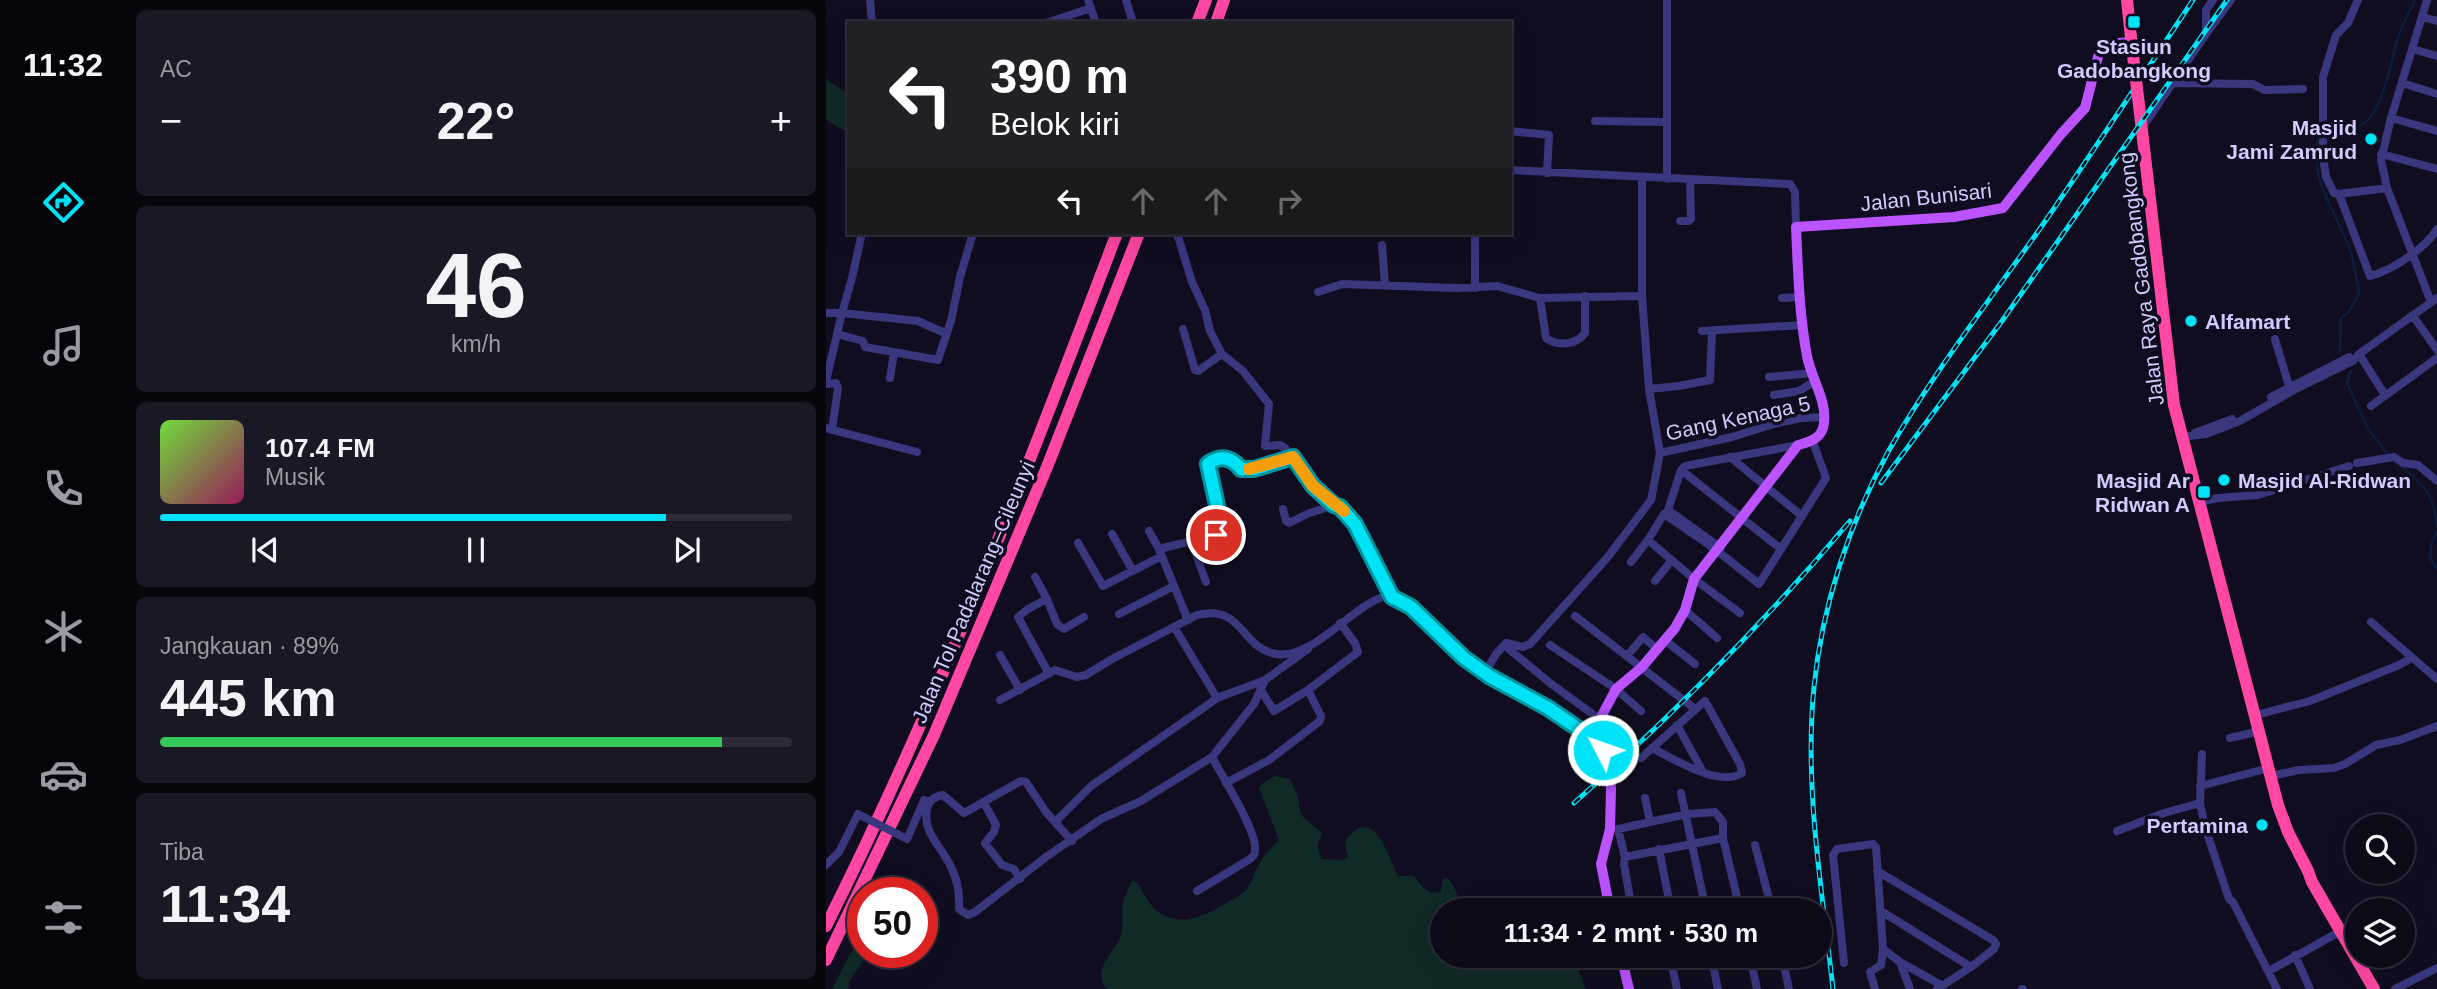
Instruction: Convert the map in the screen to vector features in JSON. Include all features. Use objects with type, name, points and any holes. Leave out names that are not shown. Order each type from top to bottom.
[{"type":"highway","points":[[1198,21],[1206,0]]},
{"type":"highway","points":[[1217,21],[1224,0]]},
{"type":"highway","name":"Jalan Raya Gadobangkong","points":[[2127,0],[2174,405],[2188,436],[2200,502],[2288,832],[2312,883],[2374,989]]},
{"type":"highway","name":"Jalan Tol Padalarang–Cileunyi","points":[[826,926],[951,656],[1030,462],[1116,235]]},
{"type":"highway","name":"Jalan Tol Padalarang–Cileunyi","points":[[826,960],[934,735],[1046,467],[1138,235]]},
{"type":"highway","name":"Jalan Raya Gadobangkong","points":[[2308,871],[2318,879],[2345,927]]},
{"type":"highway","points":[[2369,968],[2381,989]]},
{"type":"main road","name":"Jalan Bunisari","points":[[1796,227],[1954,217],[2003,208],[2085,108],[2100,49],[2105,44],[2131,45]]},
{"type":"main road","points":[[1608,898],[1601,864],[1609,829],[1611,789],[1609,759],[1600,740],[1600,719],[1616,689],[1662,645],[1685,610],[1694,579],[1717,547],[1798,445],[1812,442],[1823,429],[1822,399],[1813,377],[1802,326],[1796,227]]},
{"type":"main road","points":[[1624,968],[1629,989]]},
{"type":"street","points":[[870,0],[872,21]]},
{"type":"street","points":[[1126,0],[1132,21]]},
{"type":"street","points":[[1667,0],[1667,179]]},
{"type":"street","points":[[2206,34],[2206,10],[2213,0]]},
{"type":"street","points":[[2142,128],[2231,0]]},
{"type":"street","points":[[2358,0],[2348,23],[2336,35],[2323,77],[2323,156],[2326,177],[2334,193],[2339,194],[2387,188]]},
{"type":"street","points":[[2188,436],[2206,434],[2240,421],[2292,391],[2353,361],[2434,300],[2412,254],[2387,188],[2381,154],[2427,1]]},
{"type":"street","points":[[1051,21],[1090,4],[1095,21]]},
{"type":"street","points":[[2422,17],[2437,21]]},
{"type":"street","points":[[2412,49],[2437,57]]},
{"type":"street","points":[[2172,83],[2253,84],[2264,89],[2303,89]]},
{"type":"street","points":[[2402,83],[2437,94]]},
{"type":"street","points":[[2391,118],[2437,131]]},
{"type":"street","points":[[1595,121],[1666,122]]},
{"type":"street","points":[[1512,131],[1549,135],[1547,173]]},
{"type":"street","points":[[2381,154],[2437,169]]},
{"type":"street","points":[[1512,170],[1790,184],[1795,192],[1796,227]]},
{"type":"street","points":[[1485,673],[1504,645],[1512,644],[1523,648],[1530,644],[1609,555],[1651,500],[1660,453],[1649,389],[1642,296],[1642,177]]},
{"type":"street","points":[[1680,221],[1691,219],[1690,180]]},
{"type":"street","points":[[2339,194],[2370,276],[2412,254],[2428,241],[2437,229]]},
{"type":"street","points":[[862,235],[826,382],[836,383],[838,388],[829,429],[917,452]]},
{"type":"street","points":[[836,334],[863,341],[865,347],[938,360],[972,235]]},
{"type":"street","points":[[1178,235],[1210,331],[1222,354],[1243,371],[1267,399],[1270,409],[1265,446],[1280,445],[1293,457],[1313,486],[1334,505],[1340,507],[1355,524],[1392,597]]},
{"type":"street","points":[[1475,235],[1475,288]]},
{"type":"street","points":[[1382,245],[1385,285]]},
{"type":"street","points":[[1318,292],[1342,284],[1506,287],[1540,298],[1642,296]]},
{"type":"street","points":[[1540,298],[1546,338],[1565,344],[1578,341],[1585,333],[1585,296]]},
{"type":"street","points":[[1782,298],[1800,297]]},
{"type":"street","points":[[826,313],[918,321],[947,334]]},
{"type":"street","points":[[2413,316],[2437,350]]},
{"type":"street","points":[[1702,331],[1802,326]]},
{"type":"street","points":[[1183,329],[1195,370],[1198,371],[1222,354]]},
{"type":"street","points":[[1649,389],[1710,380],[1712,331]]},
{"type":"street","points":[[2275,340],[2290,386]]},
{"type":"street","points":[[890,378],[894,353]]},
{"type":"street","points":[[2188,436],[2238,417],[2290,386],[2359,354]]},
{"type":"street","points":[[2359,354],[2385,395]]},
{"type":"street","points":[[2371,406],[2437,358]]},
{"type":"street","points":[[1769,377],[1813,377]]},
{"type":"street","points":[[1774,395],[1799,391],[1813,377]]},
{"type":"street","name":"Gang Kenaga 5","points":[[1660,453],[1732,437],[1777,423],[1824,417]]},
{"type":"street","points":[[1798,445],[1685,466],[1681,470],[1668,510],[1717,547],[1759,584],[1826,478],[1812,442]]},
{"type":"street","points":[[1078,543],[1103,586],[1160,553],[1191,540],[1213,537],[1217,531],[1218,510],[1207,467],[1210,462],[1226,458],[1234,461],[1241,469],[1250,469],[1293,457]]},
{"type":"street","points":[[1730,457],[1802,516]]},
{"type":"street","points":[[2200,502],[2259,495],[2353,465],[2389,457],[2418,465],[2437,481]]},
{"type":"street","points":[[1681,470],[1781,549]]},
{"type":"street","points":[[1283,509],[1289,523],[1308,513],[1334,505]]},
{"type":"street","points":[[1656,509],[1717,547]]},
{"type":"street","points":[[1632,562],[1664,514]]},
{"type":"street","points":[[1149,531],[1188,620]]},
{"type":"street","points":[[1112,534],[1133,571]]},
{"type":"street","points":[[1191,540],[1206,582]]},
{"type":"street","points":[[1648,540],[1740,613]]},
{"type":"street","points":[[1655,581],[1672,560]]},
{"type":"street","points":[[1035,577],[1057,624],[1066,629],[1084,617]]},
{"type":"street","points":[[1119,614],[1174,586]]},
{"type":"street","points":[[1055,822],[1091,786],[1217,698],[1265,680],[1378,598],[1392,597],[1411,607],[1464,658],[1485,673],[1600,740]]},
{"type":"street","points":[[1046,599],[1028,609],[1018,619],[1049,674]]},
{"type":"street","points":[[1685,610],[1717,638]]},
{"type":"street","points":[[1000,700],[1056,670],[1077,677],[1086,675],[1174,626],[1206,613],[1223,614],[1230,618],[1255,643],[1275,654],[1311,647]]},
{"type":"street","points":[[1575,616],[1695,709]]},
{"type":"street","points":[[2371,622],[2437,680]]},
{"type":"street","points":[[1262,692],[1274,711],[1308,690],[1358,652],[1355,643],[1340,623]]},
{"type":"street","points":[[1174,626],[1217,698]]},
{"type":"street","points":[[1627,656],[1643,637],[1695,664]]},
{"type":"street","points":[[1504,645],[1620,734]]},
{"type":"street","points":[[1550,645],[1616,689],[1642,711]]},
{"type":"street","points":[[1000,655],[1020,690]]},
{"type":"street","points":[[2256,715],[2310,701],[2399,666],[2410,656]]},
{"type":"street","points":[[1072,841],[1023,781],[964,813],[943,795],[929,802],[926,825],[949,863],[957,884],[959,909],[968,915],[975,912],[1046,857],[1072,841],[1101,819],[1141,801],[1212,757],[1262,692],[1265,680]]},
{"type":"street","points":[[1226,783],[1269,760],[1320,721],[1321,716],[1308,690]]},
{"type":"street","points":[[1641,758],[1677,725],[1705,701],[1742,771],[1738,776],[1728,779],[1703,772],[1652,748]]},
{"type":"street","points":[[1677,725],[1703,772]]},
{"type":"street","points":[[2200,786],[2270,772],[2334,768],[2376,745],[2400,740],[2437,726]]},
{"type":"street","points":[[2230,738],[2260,732]]},
{"type":"street","points":[[2202,754],[2200,803],[2205,827],[2229,899],[2233,902],[2277,989]]},
{"type":"street","points":[[1197,891],[1255,854],[1255,841],[1212,757]]},
{"type":"street","points":[[1681,793],[1703,898]]},
{"type":"street","points":[[1645,798],[1650,822]]},
{"type":"street","points":[[826,865],[839,852],[858,814],[907,839],[924,800],[929,802]]},
{"type":"street","points":[[984,803],[996,825],[994,832],[985,841],[986,844],[998,861],[1014,869],[1020,879]]},
{"type":"street","points":[[2118,831],[2164,813],[2200,803]]},
{"type":"street","points":[[1630,898],[1625,857],[1618,829],[1687,814],[1715,811],[1723,821],[1723,838],[1737,898]]},
{"type":"street","points":[[1625,857],[1723,838]]},
{"type":"street","points":[[1844,963],[1833,855],[1837,849],[1873,844],[1876,847],[1883,949],[1881,965],[1870,972],[1875,989]]},
{"type":"street","points":[[1755,845],[1769,898]]},
{"type":"street","points":[[1659,849],[1669,898]]},
{"type":"street","points":[[1877,871],[1996,944],[1994,949],[1940,988],[1883,949]]},
{"type":"street","points":[[1881,911],[1971,967]]},
{"type":"street","points":[[2269,971],[2341,931]]},
{"type":"street","points":[[2295,956],[2310,989]]},
{"type":"street","points":[[1900,962],[1910,989]]},
{"type":"street","points":[[1672,968],[1677,989]]},
{"type":"street","points":[[1714,968],[1718,989]]},
{"type":"street","points":[[1753,968],[1757,989]]},
{"type":"street","points":[[1785,968],[1789,989]]},
{"type":"street","points":[[2395,989],[2437,968]]},
{"type":"green space","points":[[826,79],[847,94],[847,132],[826,120]]},
{"type":"green space","points":[[1275,776],[1290,779],[1303,817],[1322,833],[1317,846],[1322,859],[1342,860],[1348,857],[1346,840],[1353,832],[1369,828],[1376,833],[1387,850],[1398,876],[1414,876],[1425,889],[1432,892],[1441,891],[1443,879],[1446,877],[1451,882],[1459,898],[1430,898],[1430,968],[1578,968],[1586,989],[1107,989],[1102,982],[1102,968],[1121,935],[1123,902],[1132,881],[1135,881],[1157,911],[1175,919],[1202,915],[1246,890],[1263,858],[1279,840],[1259,788]]},
{"type":"green space","points":[[847,960],[847,968],[858,968],[850,980],[848,989],[832,989]]},
{"type":"waterway","points":[[2326,127],[2354,127],[2363,124],[2370,117],[2382,96],[2399,35],[2415,0]]},
{"type":"waterway","points":[[2320,129],[2317,147],[2319,178],[2350,250],[2359,293],[2349,312],[2341,318],[2340,352]]},
{"type":"waterway","points":[[2351,371],[2347,383],[2367,427],[2388,455]]},
{"type":"waterway","points":[[2401,466],[2426,491],[2433,505],[2437,526]]},
{"type":"waterway","points":[[2437,531],[2430,551],[2431,560],[2437,569]]},
{"type":"railway","points":[[1833,989],[1816,838],[1811,725],[1823,626],[1839,566],[1874,479],[1906,422],[1964,334],[2102,138],[2193,0]]},
{"type":"railway","points":[[1881,483],[2002,321],[2227,0]]},
{"type":"railway","points":[[1574,803],[1717,667],[1785,596],[1850,521]]},
{"type":"slow traffic","points":[[1249,469],[1293,457],[1313,486],[1344,511]]},
{"type":"place","name":"Stasiun Gadobangkong","points":[[2134,22]]},
{"type":"place","name":"Masjid Jami Zamrud","points":[[2371,139]]},
{"type":"place","name":"Alfamart","points":[[2191,321]]},
{"type":"place","name":"Masjid Al-Ridwan","points":[[2224,480]]},
{"type":"place","name":"Masjid Ar Ridwan A","points":[[2204,492]]},
{"type":"place","name":"Pertamina","points":[[2262,825]]},
{"type":"route","points":[[1216,535],[1218,510],[1208,464],[1226,458],[1234,461],[1241,469],[1250,469],[1293,457],[1313,486],[1348,514],[1392,597],[1411,607],[1464,658],[1489,676],[1600,740],[1603,750]]}]
